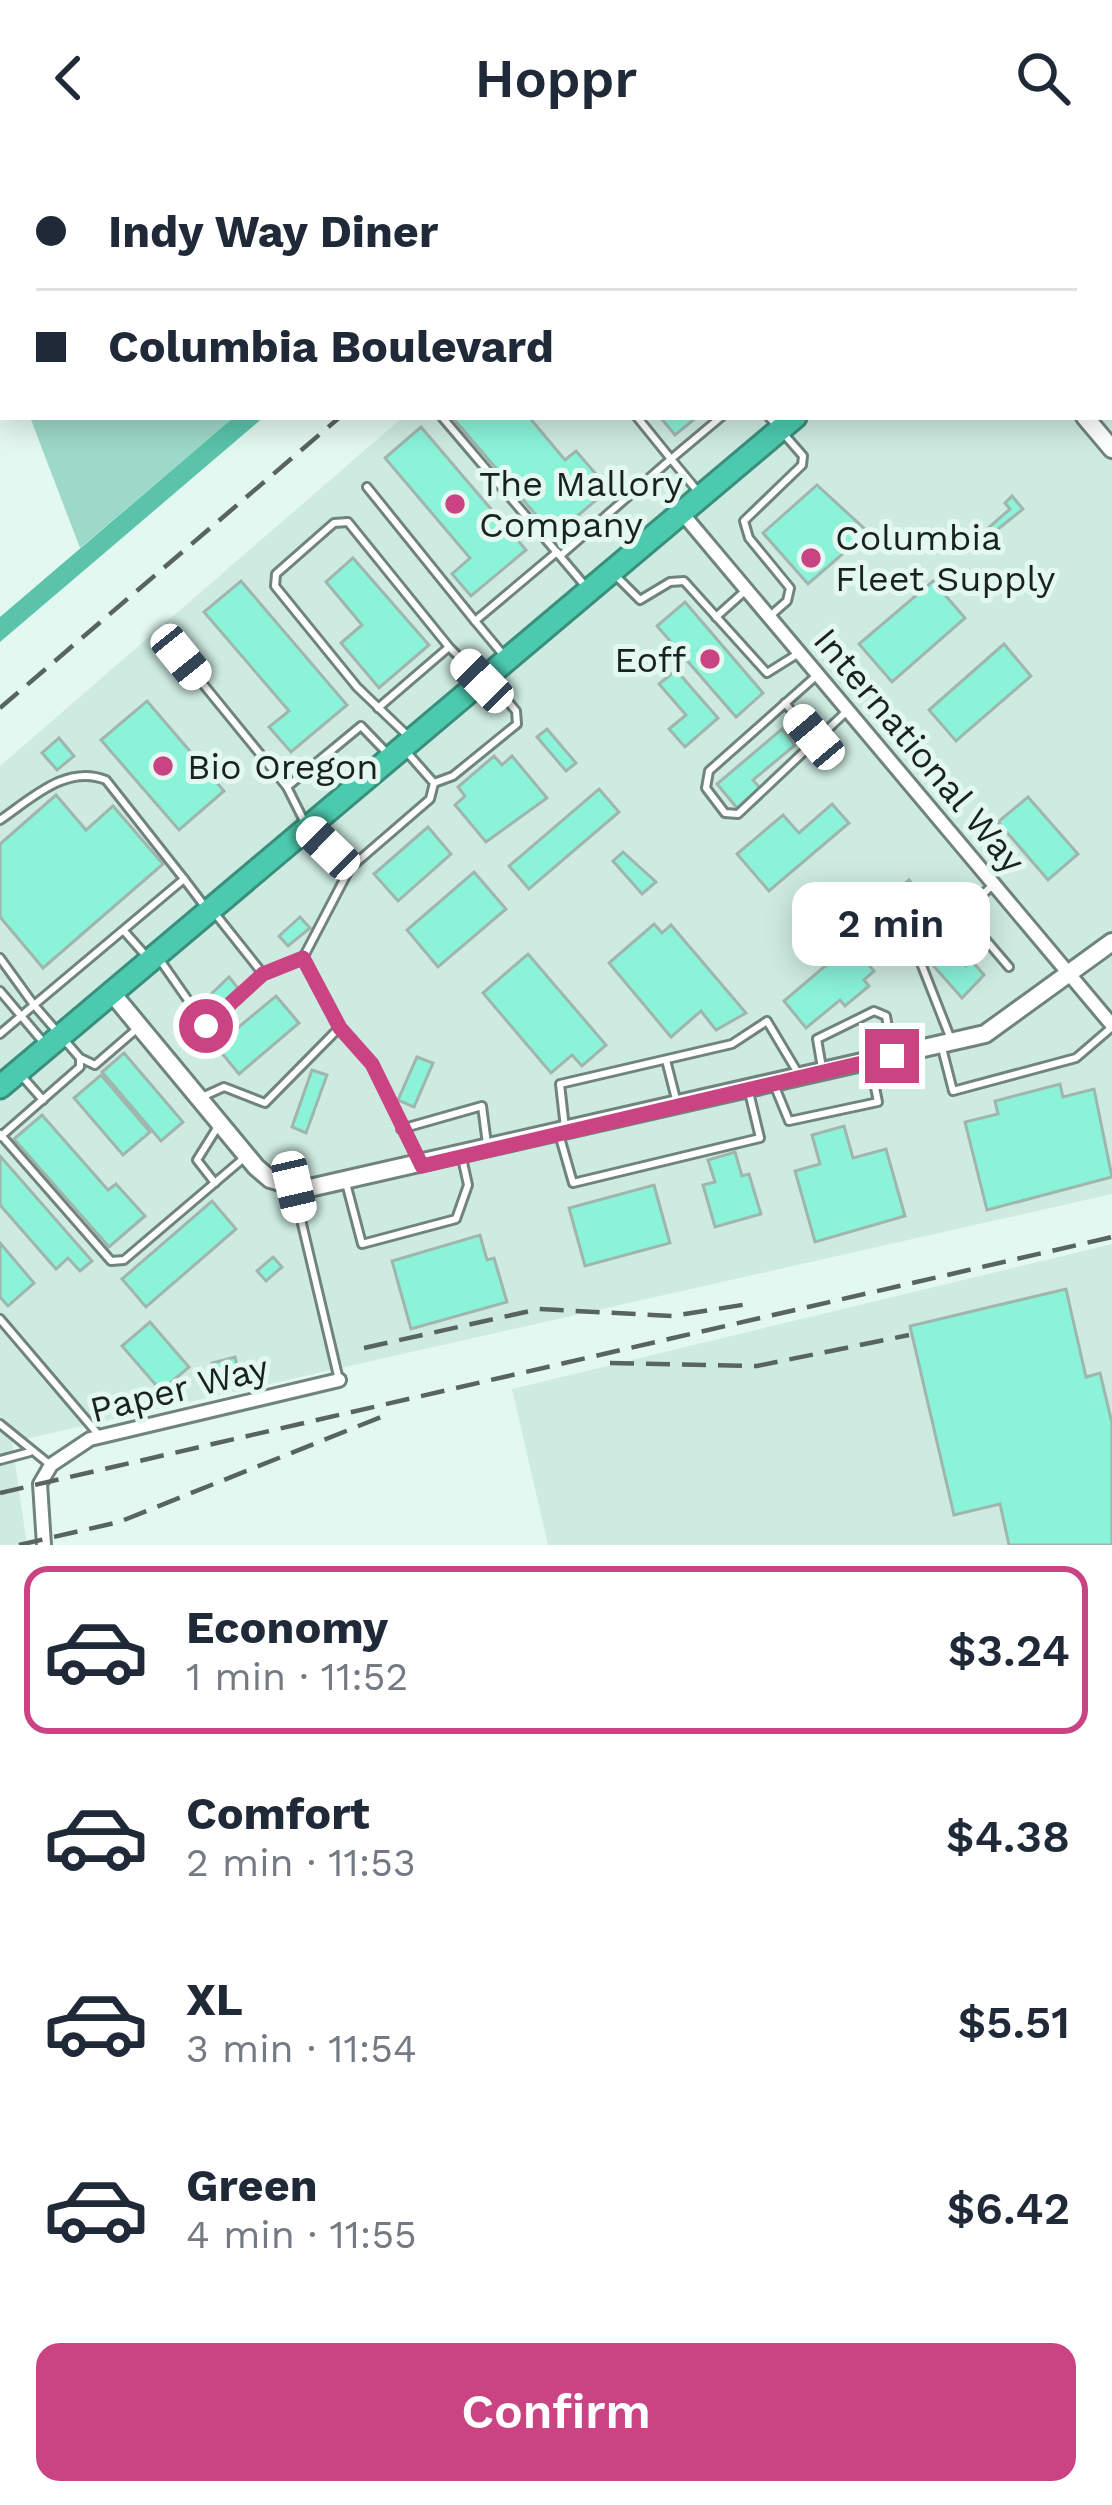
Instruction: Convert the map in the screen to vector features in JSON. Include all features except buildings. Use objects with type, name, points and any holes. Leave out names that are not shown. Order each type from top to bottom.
[{"type":"highway","points":[[0,1087],[702,496],[782,421]]},
{"type":"street","points":[[1088,420],[1110,443]]},
{"type":"street","name":"International Way","points":[[682,513],[1112,1026]]},
{"type":"street","points":[[110,992],[246,1156],[270,1179],[294,1187],[346,1183],[985,1034],[1070,977],[1112,942]]},
{"type":"street","name":"Paper Way","points":[[51,1465],[68,1450],[100,1437],[339,1379]]},
{"type":"street","points":[[44,1545],[38,1502],[51,1465]]},
{"type":"lane","points":[[445,420],[590,590]]},
{"type":"lane","points":[[640,420],[702,496]]},
{"type":"lane","points":[[475,621],[717,420]]},
{"type":"lane","points":[[770,617],[788,601],[790,588],[748,538],[744,521],[802,465],[802,456],[782,421]]},
{"type":"lane","points":[[367,487],[508,659]]},
{"type":"lane","points":[[348,522],[449,646],[509,701],[518,724],[454,776],[434,783],[402,748],[378,707],[275,586],[281,568],[334,523],[348,522]]},
{"type":"lane","points":[[612,572],[640,600],[670,582],[685,581],[767,674],[799,653]]},
{"type":"lane","points":[[716,616],[746,590]]},
{"type":"lane","points":[[378,707],[449,646]]},
{"type":"lane","points":[[181,657],[286,787],[307,827],[350,868]]},
{"type":"lane","points":[[818,675],[710,771],[706,788],[713,801],[725,813],[738,814],[814,737],[847,711]]},
{"type":"lane","points":[[785,703],[814,737]]},
{"type":"lane","points":[[286,787],[361,726],[402,748]]},
{"type":"lane","points":[[0,820],[52,784],[85,772],[106,780],[263,974]]},
{"type":"lane","points":[[124,930],[153,957],[206,1026],[263,974],[303,958],[350,868],[430,799],[434,783]]},
{"type":"lane","points":[[0,1034],[184,879]]},
{"type":"lane","points":[[993,885],[920,949],[916,959],[941,1004],[953,1090],[1076,1058],[1112,1026]]},
{"type":"lane","points":[[962,912],[1009,967]]},
{"type":"lane","points":[[0,958],[53,1041]]},
{"type":"lane","points":[[303,958],[340,1028],[372,1064],[422,1166]]},
{"type":"lane","points":[[0,991],[21,1016],[53,1041],[95,1065],[140,1027]]},
{"type":"lane","points":[[824,1072],[818,1039],[874,1010],[886,1016],[892,1056]]},
{"type":"lane","points":[[748,1089],[760,1138],[573,1183],[562,1133],[560,1084],[732,1044],[767,1021],[800,1077]]},
{"type":"lane","points":[[198,1098],[224,1087],[265,1103],[340,1028]]},
{"type":"lane","points":[[80,1058],[80,1067],[0,1136],[111,1261],[124,1259],[246,1156]]},
{"type":"lane","points":[[666,1060],[678,1106]]},
{"type":"lane","points":[[773,1084],[788,1120],[878,1102],[870,1061]]},
{"type":"lane","points":[[18,1071],[43,1100]]},
{"type":"lane","points":[[401,1129],[482,1106],[488,1150]]},
{"type":"lane","points":[[214,1183],[197,1160],[197,1152],[220,1124]]},
{"type":"lane","points":[[346,1183],[362,1244],[457,1219],[468,1185],[461,1156]]},
{"type":"lane","points":[[294,1187],[339,1379]]},
{"type":"lane","points":[[0,1319],[100,1437]]},
{"type":"lane","points":[[0,1424],[51,1465]]},
{"type":"lane","points":[[0,1460],[30,1452]]},
{"type":"shaded area","points":[[31,420],[230,420],[80,548]]},
{"type":"shaded area","points":[[230,420],[260,420],[0,642],[0,617]]},
{"type":"shaded area","points":[[400,420],[1112,420],[1112,1194],[12,1442],[27,1545],[0,1545],[0,766]]},
{"type":"shaded area","points":[[1112,1244],[1112,1545],[548,1545],[512,1389]]},
{"type":"railway","points":[[0,708],[336,420]]},
{"type":"railway","points":[[0,1493],[1112,1237]]},
{"type":"railway","points":[[364,1348],[539,1309],[673,1316],[748,1304]]},
{"type":"railway","points":[[610,1363],[757,1366],[909,1335]]},
{"type":"railway","points":[[19,1545],[119,1522],[386,1415]]},
{"type":"place","name":"The Mallory Company","points":[[455,504]]},
{"type":"place","name":"Columbia Fleet Supply","points":[[811,558]]},
{"type":"place","name":"Eoff","points":[[710,659]]},
{"type":"place","name":"Bio Oregon","points":[[163,766]]},
{"type":"route","points":[[206,1026],[263,974],[303,958],[340,1028],[372,1064],[422,1166],[892,1056]]}]
